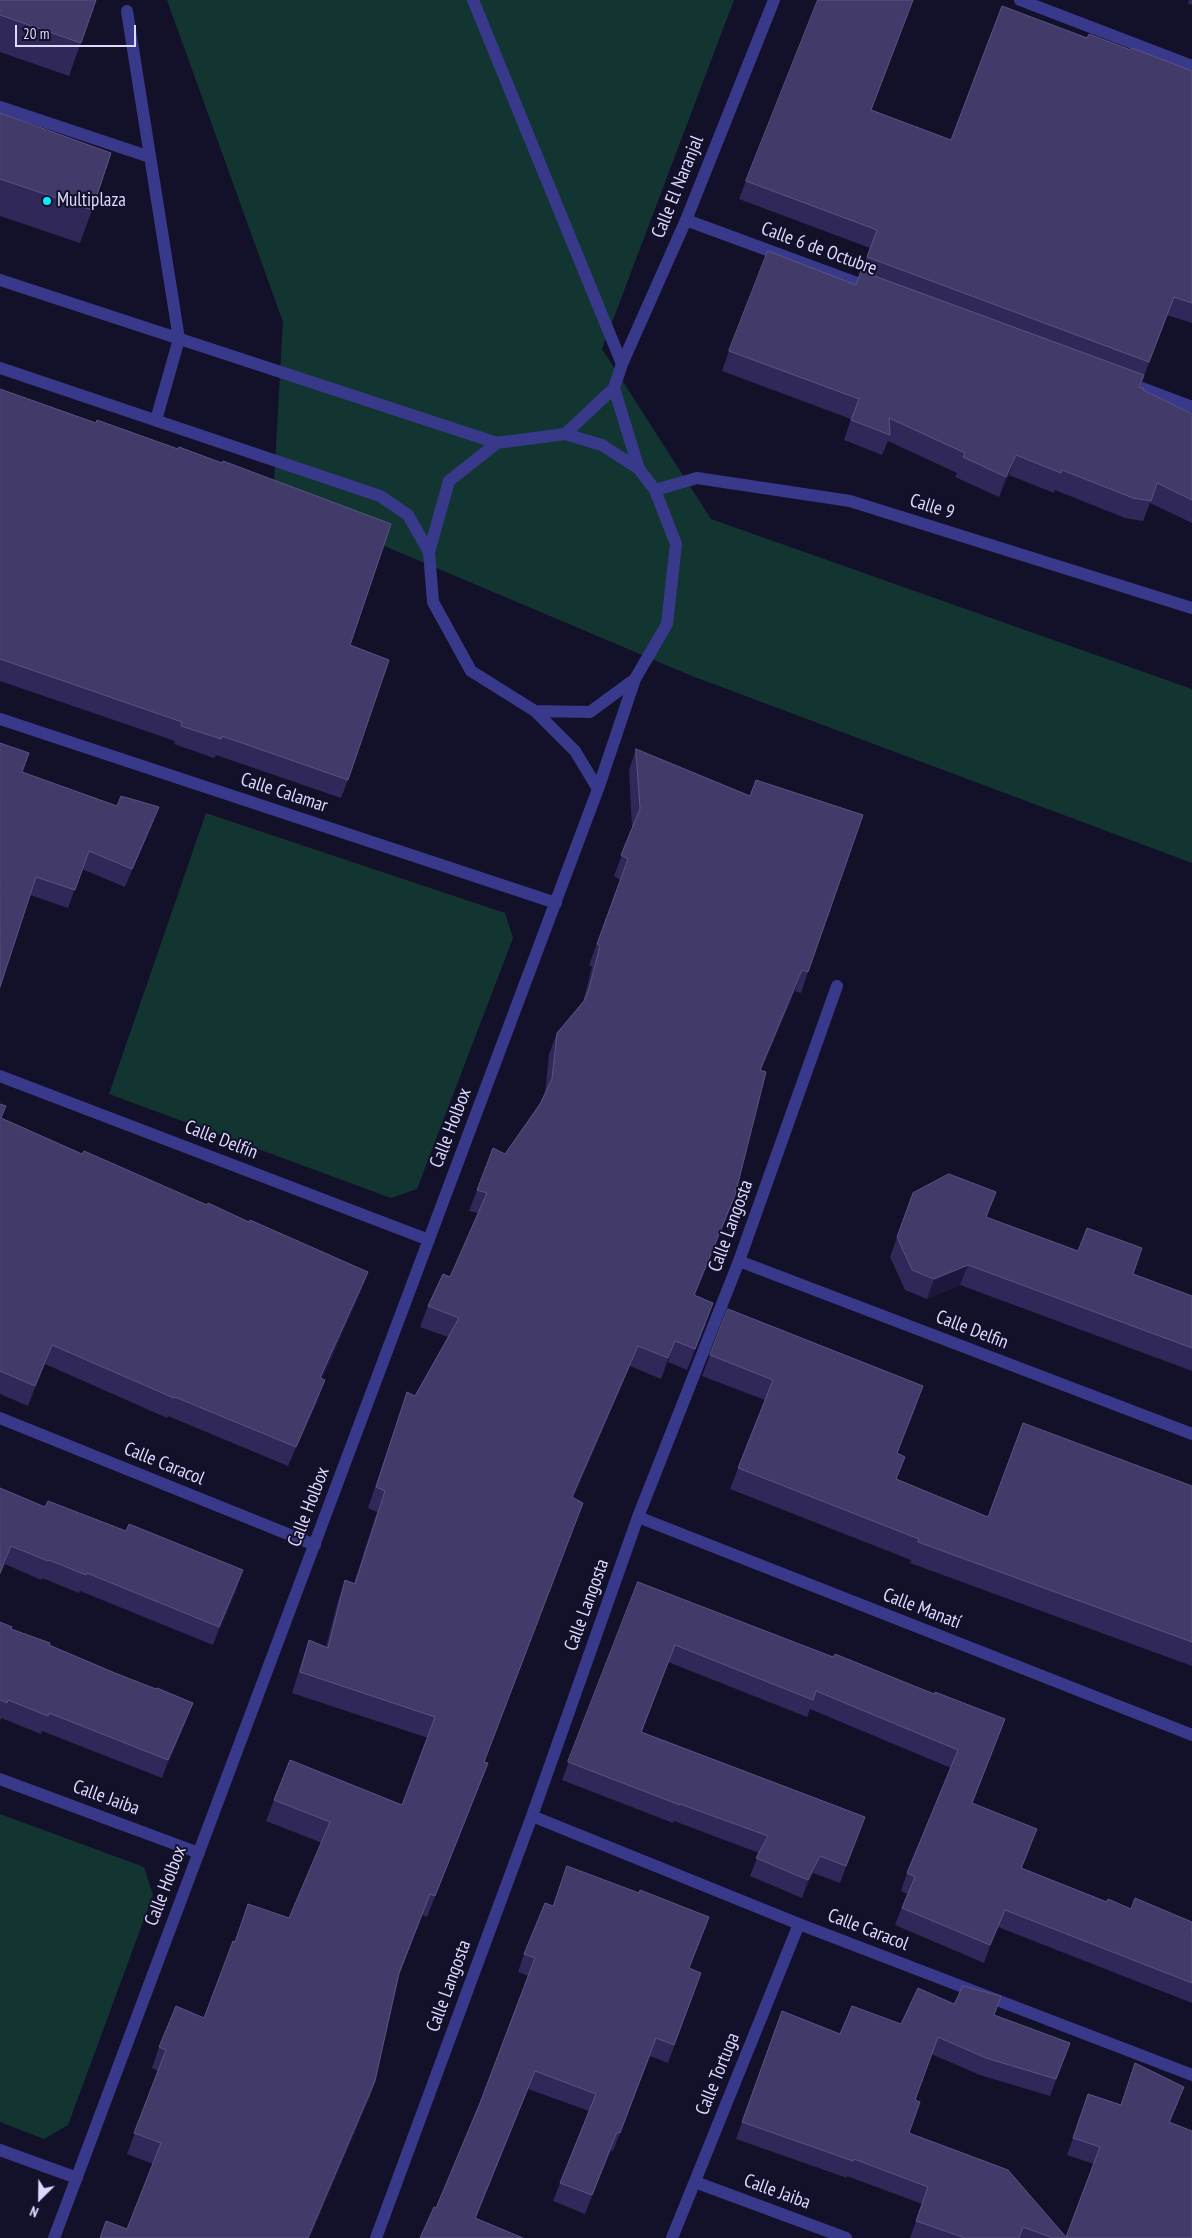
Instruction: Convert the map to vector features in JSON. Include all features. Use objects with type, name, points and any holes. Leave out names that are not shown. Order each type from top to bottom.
[{"type":"street","points":[[473,0],[622,364]]},
{"type":"street","name":"Calle El Naranjal","points":[[614,388],[622,364],[686,220],[774,0]]},
{"type":"street","points":[[1020,0],[1192,66]]},
{"type":"street","points":[[127,12],[179,339],[156,420]]},
{"type":"street","points":[[0,108],[150,158]]},
{"type":"street","name":"Calle 6 de Octubre","points":[[686,220],[883,292]]},
{"type":"street","points":[[0,280],[497,443],[565,434],[602,445],[639,469],[655,490],[676,544],[667,624],[635,679],[590,712],[535,711]]},
{"type":"street","points":[[0,368],[380,496],[408,515],[429,552]]},
{"type":"street","points":[[1117,379],[1192,407]]},
{"type":"street","points":[[565,434],[614,388],[639,469]]},
{"type":"street","points":[[497,443],[449,481],[429,552],[433,602],[471,671],[535,711],[575,751],[598,789]]},
{"type":"street","name":"Calle 9","points":[[655,490],[697,478],[850,501],[1192,608]]},
{"type":"street","name":"Calle Holbox","points":[[54,2238],[556,903],[598,789],[635,679]]},
{"type":"street","name":"Calle Calamar","points":[[0,719],[556,903]]},
{"type":"street","name":"Calle Langosta","points":[[376,2238],[532,1816],[638,1518],[739,1261],[836,986]]},
{"type":"street","name":"Calle Delfín","points":[[0,1076],[429,1240]]},
{"type":"street","name":"Calle Delfin","points":[[739,1261],[1192,1434]]},
{"type":"street","name":"Calle Caracol","points":[[0,1418],[314,1545]]},
{"type":"street","name":"Calle Manatí","points":[[638,1518],[1192,1735]]},
{"type":"street","name":"Calle Jaiba","points":[[0,1779],[198,1853]]},
{"type":"street","name":"Calle Caracol","points":[[532,1816],[799,1924],[1192,2075]]},
{"type":"street","name":"Calle Tortuga","points":[[672,2238],[799,1924]]},
{"type":"street","points":[[0,2150],[76,2178]]},
{"type":"street","name":"Calle Jaiba","points":[[695,2182],[846,2238]]},
{"type":"green space","points":[[167,0],[734,0],[602,349],[711,519],[1192,689],[1192,863],[692,676],[273,499],[283,322]]},
{"type":"green space","points":[[206,813],[505,913],[513,938],[417,1189],[391,1198],[109,1094]]},
{"type":"green space","points":[[0,1814],[144,1867],[153,1895],[68,2125],[44,2139],[0,2122]]},
{"type":"building","points":[[0,0],[96,0],[81,43],[0,15]]},
{"type":"building","points":[[818,0],[913,0],[871,110],[951,140],[1002,6],[1087,38],[1089,34],[1192,71],[1192,303],[1174,297],[1149,362],[867,257],[877,230],[746,181]]},
{"type":"building","points":[[0,113],[111,153],[92,210],[0,179]]},
{"type":"building","points":[[768,251],[856,285],[861,271],[1144,375],[1139,387],[1192,414],[1192,500],[1157,483],[1151,501],[1133,498],[1062,470],[1061,473],[1016,455],[1006,477],[963,457],[965,453],[889,418],[890,435],[851,420],[859,399],[729,351]]},
{"type":"building","points":[[0,389],[96,423],[97,420],[178,449],[179,447],[222,463],[223,461],[391,524],[350,645],[389,660],[348,780],[222,736],[221,739],[181,726],[182,722],[0,659]]},
{"type":"building","points":[[0,743],[29,753],[22,772],[117,806],[121,796],[159,807],[132,869],[89,851],[75,890],[36,877],[0,987]]},
{"type":"building","points":[[636,749],[750,796],[756,780],[863,815],[808,972],[802,970],[760,1070],[766,1072],[735,1195],[694,1295],[713,1303],[695,1349],[675,1341],[668,1358],[638,1346],[572,1497],[583,1503],[484,1762],[488,1763],[435,1896],[430,1894],[399,1973],[375,2081],[308,2238],[100,2238],[106,2221],[127,2229],[161,2143],[134,2133],[166,2050],[159,2047],[176,2006],[204,2018],[233,1941],[235,1942],[248,1904],[289,1918],[330,1822],[274,1800],[290,1760],[402,1805],[435,1717],[300,1672],[309,1640],[328,1648],[345,1580],[355,1584],[385,1491],[376,1487],[407,1392],[415,1396],[459,1318],[428,1306],[443,1274],[450,1277],[487,1193],[477,1190],[493,1148],[505,1154],[540,1104],[552,1079],[557,1033],[584,1001],[589,989],[600,946],[597,944],[628,859],[621,855],[640,809]]},
{"type":"building","points":[[0,1104],[6,1106],[1,1118],[82,1154],[84,1151],[207,1205],[208,1203],[249,1222],[250,1220],[368,1272],[320,1378],[325,1380],[296,1447],[174,1398],[52,1345],[35,1386],[0,1371]]},
{"type":"building","points":[[949,1174],[996,1192],[986,1217],[1078,1251],[1087,1228],[1142,1248],[1133,1274],[1192,1296],[1192,1348],[968,1265],[934,1279],[912,1270],[897,1237],[913,1193]]},
{"type":"building","points":[[728,1309],[923,1386],[897,1453],[905,1457],[896,1479],[988,1517],[1023,1423],[1192,1486],[1192,1642],[918,1542],[919,1539],[738,1468],[773,1380],[710,1355]]},
{"type":"building","points":[[0,1488],[45,1507],[48,1501],[126,1531],[129,1524],[243,1570],[219,1627],[87,1573],[86,1575],[11,1546],[0,1573]]},
{"type":"building","points":[[638,1582],[833,1657],[835,1654],[934,1694],[935,1692],[1005,1719],[972,1803],[1037,1829],[1021,1868],[1107,1902],[1108,1899],[1131,1909],[1135,1898],[1192,1922],[1192,1983],[1005,1910],[990,1945],[902,1908],[915,1877],[907,1873],[958,1750],[816,1691],[813,1700],[675,1645],[641,1732],[865,1817],[846,1866],[820,1856],[808,1880],[756,1858],[768,1836],[568,1762]]},
{"type":"building","points":[[0,1622],[12,1627],[11,1629],[50,1643],[49,1645],[115,1673],[193,1703],[168,1760],[49,1713],[48,1716],[8,1700],[7,1703],[0,1700]]},
{"type":"building","points":[[567,1866],[639,1893],[640,1890],[709,1917],[689,1968],[701,1973],[674,2045],[656,2038],[620,2133],[617,2132],[592,2195],[560,2183],[596,2094],[535,2071],[475,2218],[523,2238],[420,2238],[434,2207],[436,2208],[480,2103],[535,1958],[524,1954],[545,1903],[553,1906]]},
{"type":"building","points":[[963,1986],[1001,1996],[994,2015],[1070,2043],[1056,2079],[986,2058],[938,2037],[915,2100],[920,2102],[909,2133],[1008,2170],[1066,2237],[1100,2147],[1073,2138],[1088,2094],[1121,2105],[1135,2063],[1184,2087],[1169,2122],[1192,2131],[1192,2238],[1053,2238],[1023,2227],[1019,2238],[965,2238],[916,2221],[928,2187],[854,2159],[853,2161],[742,2122],[782,2011],[840,2034],[852,2006],[901,2024],[918,1988],[954,2004]]},
{"type":"place","name":"Multiplaza","points":[[47,201]]}]
